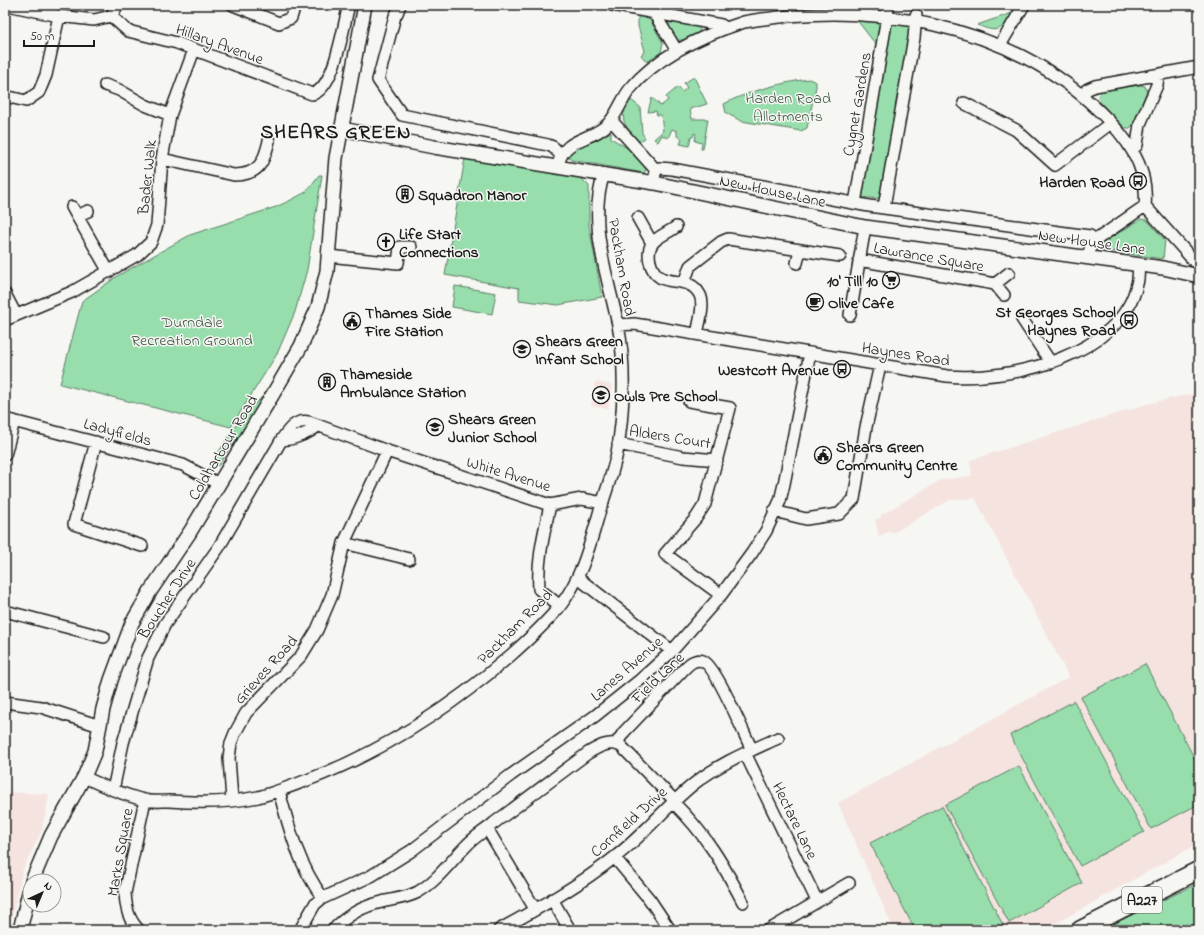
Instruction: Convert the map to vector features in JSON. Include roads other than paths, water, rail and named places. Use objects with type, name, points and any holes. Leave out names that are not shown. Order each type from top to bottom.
[{"type":"main road","name":"A227","points":[[1080,930],[1199,870]]},
{"type":"street","points":[[8,5],[59,16],[94,20],[111,16],[118,5]]},
{"type":"street","points":[[234,5],[280,23],[291,18],[295,5]]},
{"type":"street","points":[[349,5],[342,33],[359,36]]},
{"type":"street","name":"Coldharbour Road","points":[[35,873],[51,836],[84,777],[95,751],[115,667],[132,623],[151,590],[190,532],[301,346],[323,290],[328,256],[336,158],[365,5]]},
{"type":"street","name":"New House Lane","points":[[400,5],[395,16],[378,80],[402,115],[548,145],[555,148],[559,160]]},
{"type":"street","points":[[612,5],[723,25],[726,28]]},
{"type":"street","points":[[1002,42],[1024,5]]},
{"type":"street","points":[[559,160],[567,148],[602,129],[611,120],[621,101],[639,79],[653,67],[677,51],[726,28],[786,9],[842,8],[888,11],[916,15],[954,25],[1002,42],[1043,66],[1082,94],[1111,123],[1132,149],[1144,175],[1146,195],[1145,206],[1094,240],[1088,258]]},
{"type":"street","name":"Cygnet Gardens","points":[[855,203],[888,11]]},
{"type":"street","points":[[654,13],[677,51]]},
{"type":"street","points":[[884,208],[916,15]]},
{"type":"street","points":[[5,96],[26,101],[39,92],[46,75],[59,16]]},
{"type":"street","name":"Hillary Avenue","points":[[111,16],[128,31],[163,39],[310,94],[320,91],[330,78],[342,33]]},
{"type":"street","name":"Bader Walk","points":[[109,272],[137,255],[151,242],[157,226],[162,159],[170,115],[194,50]]},
{"type":"street","points":[[1082,94],[1095,86],[1199,67]]},
{"type":"street","points":[[1132,149],[1137,145],[1140,124],[1156,88],[1158,75]]},
{"type":"street","points":[[105,85],[119,90],[145,105],[170,115]]},
{"type":"street","points":[[964,103],[1016,130],[1055,165],[1111,123]]},
{"type":"street","name":"New House Lane","points":[[611,120],[655,172],[661,167],[884,208],[1074,234],[1091,237],[1094,240]]},
{"type":"street","name":"New House Lane","points":[[342,129],[434,147],[559,160],[604,174],[865,227],[1139,265],[1199,276]]},
{"type":"street","points":[[162,159],[234,175],[244,175],[260,166],[265,157],[269,140]]},
{"type":"street","name":"Packham Road","points":[[84,777],[113,790],[145,800],[199,803],[257,797],[279,791],[343,767],[404,734],[482,680],[521,645],[560,606],[578,578],[603,503],[618,444],[622,388],[622,354],[618,326],[598,227],[598,203],[604,174]]},
{"type":"street","name":"New House Lane","points":[[1145,206],[1194,261]]},
{"type":"street","points":[[5,320],[72,292],[109,272],[75,212],[88,210]]},
{"type":"street","points":[[638,218],[652,242]]},
{"type":"street","name":"Lawrance Square","points":[[850,315],[865,227]]},
{"type":"street","points":[[676,228],[652,242],[649,248],[649,256],[655,275],[693,287],[701,299],[696,334]]},
{"type":"street","points":[[684,283],[690,266],[728,238],[840,256]]},
{"type":"street","points":[[328,256],[398,263],[400,247],[411,247]]},
{"type":"street","points":[[797,263],[800,250]]},
{"type":"street","name":"Lawrance Square","points":[[859,260],[995,284],[1004,295]]},
{"type":"street","name":"Haynes Road","points":[[618,326],[637,324],[947,376],[979,378],[1009,374],[1051,363],[1085,346],[1114,324],[1127,308],[1137,284],[1139,265]]},
{"type":"street","name":"Lawrance Square","points":[[995,284],[1010,272]]},
{"type":"street","points":[[5,294],[16,315]]},
{"type":"street","points":[[1022,319],[1051,363]]},
{"type":"street","name":"Lanes Avenue","points":[[323,898],[371,876],[411,851],[512,775],[595,716],[640,680],[672,651],[721,595],[752,553],[766,531],[774,511],[780,501],[787,475],[810,354]]},
{"type":"street","points":[[774,511],[806,519],[838,514],[854,498],[866,427],[880,365]]},
{"type":"street","points":[[689,401],[730,408],[705,504],[696,518],[665,554],[721,595]]},
{"type":"street","points":[[5,454],[9,420]]},
{"type":"street","name":"Ladyfields","points":[[9,420],[183,465],[218,484]]},
{"type":"street","name":"Boucher Drive","points":[[113,790],[123,743],[148,658],[165,624],[219,546],[282,439],[288,440],[314,430],[318,425]]},
{"type":"street","name":"White Avenue","points":[[318,425],[387,451],[550,505],[582,500],[603,503]]},
{"type":"street","points":[[96,442],[74,524],[142,546]]},
{"type":"street","name":"Alders Court","points":[[618,444],[683,456],[717,460]]},
{"type":"street","name":"Grieves Road","points":[[232,800],[229,758],[231,742],[246,713],[292,667],[311,640],[330,601],[344,543],[387,451]]},
{"type":"street","points":[[550,505],[541,547],[538,575],[539,589],[560,606]]},
{"type":"street","points":[[344,543],[409,559]]},
{"type":"street","points":[[578,578],[672,651]]},
{"type":"street","points":[[5,611],[104,637]]},
{"type":"street","name":"Field Lane","points":[[616,744],[624,732],[684,669],[692,662],[699,660],[705,662],[715,673],[748,752]]},
{"type":"street","points":[[5,702],[41,707],[100,726]]},
{"type":"street","name":"Cornfield Drive","points":[[500,930],[552,899],[615,858],[674,802],[707,775],[748,752],[778,738]]},
{"type":"street","points":[[333,930],[341,922],[361,909],[417,893],[441,874],[470,842],[488,830],[494,823],[588,753],[600,746],[616,744],[624,748],[697,826],[718,855],[743,902]]},
{"type":"street","name":"Hectare Lane","points":[[748,752],[817,901]]},
{"type":"street","points":[[279,791],[289,829],[302,863],[312,884],[323,898],[315,904],[300,930]]},
{"type":"street","name":"Marks Square","points":[[139,930],[131,920],[126,908],[125,893],[145,800]]},
{"type":"street","points":[[488,830],[535,909]]},
{"type":"street","points":[[615,858],[650,900],[670,930]]},
{"type":"street","points":[[769,930],[849,883]]},
{"type":"street","points":[[552,899],[570,930]]},
{"type":"street","points":[[20,930],[24,913]]},
{"type":"place","name":"Harden Road","points":[[1138,181]]},
{"type":"place","name":"Squadron Manor","points":[[405,194]]},
{"type":"place","name":"Life Start Connections","points":[[386,242]]},
{"type":"place","name":"10' Till 10","points":[[891,280]]},
{"type":"place","name":"Olive Cafe","points":[[815,302]]},
{"type":"place","name":"St Georges School Haynes Road","points":[[1129,320]]},
{"type":"place","name":"Thames Side Fire Station","points":[[352,321]]},
{"type":"place","name":"Shears Green Infant School","points":[[522,349]]},
{"type":"place","name":"Westcott Avenue","points":[[842,369]]},
{"type":"place","name":"Thameside Ambulance Station","points":[[327,382]]},
{"type":"place","name":"Owls Pre School","points":[[601,395]]},
{"type":"place","name":"Shears Green Junior School","points":[[435,427]]},
{"type":"place","name":"Shears Green Community Centre","points":[[823,455]]},
{"type":"district","name":"SHEARS GREEN","points":[[336,131]]},
{"type":"park label","name":"Harden Road Allotments","points":[[788,106]]},
{"type":"park label","name":"Durndale Recreation Ground","points":[[192,330]]}]
